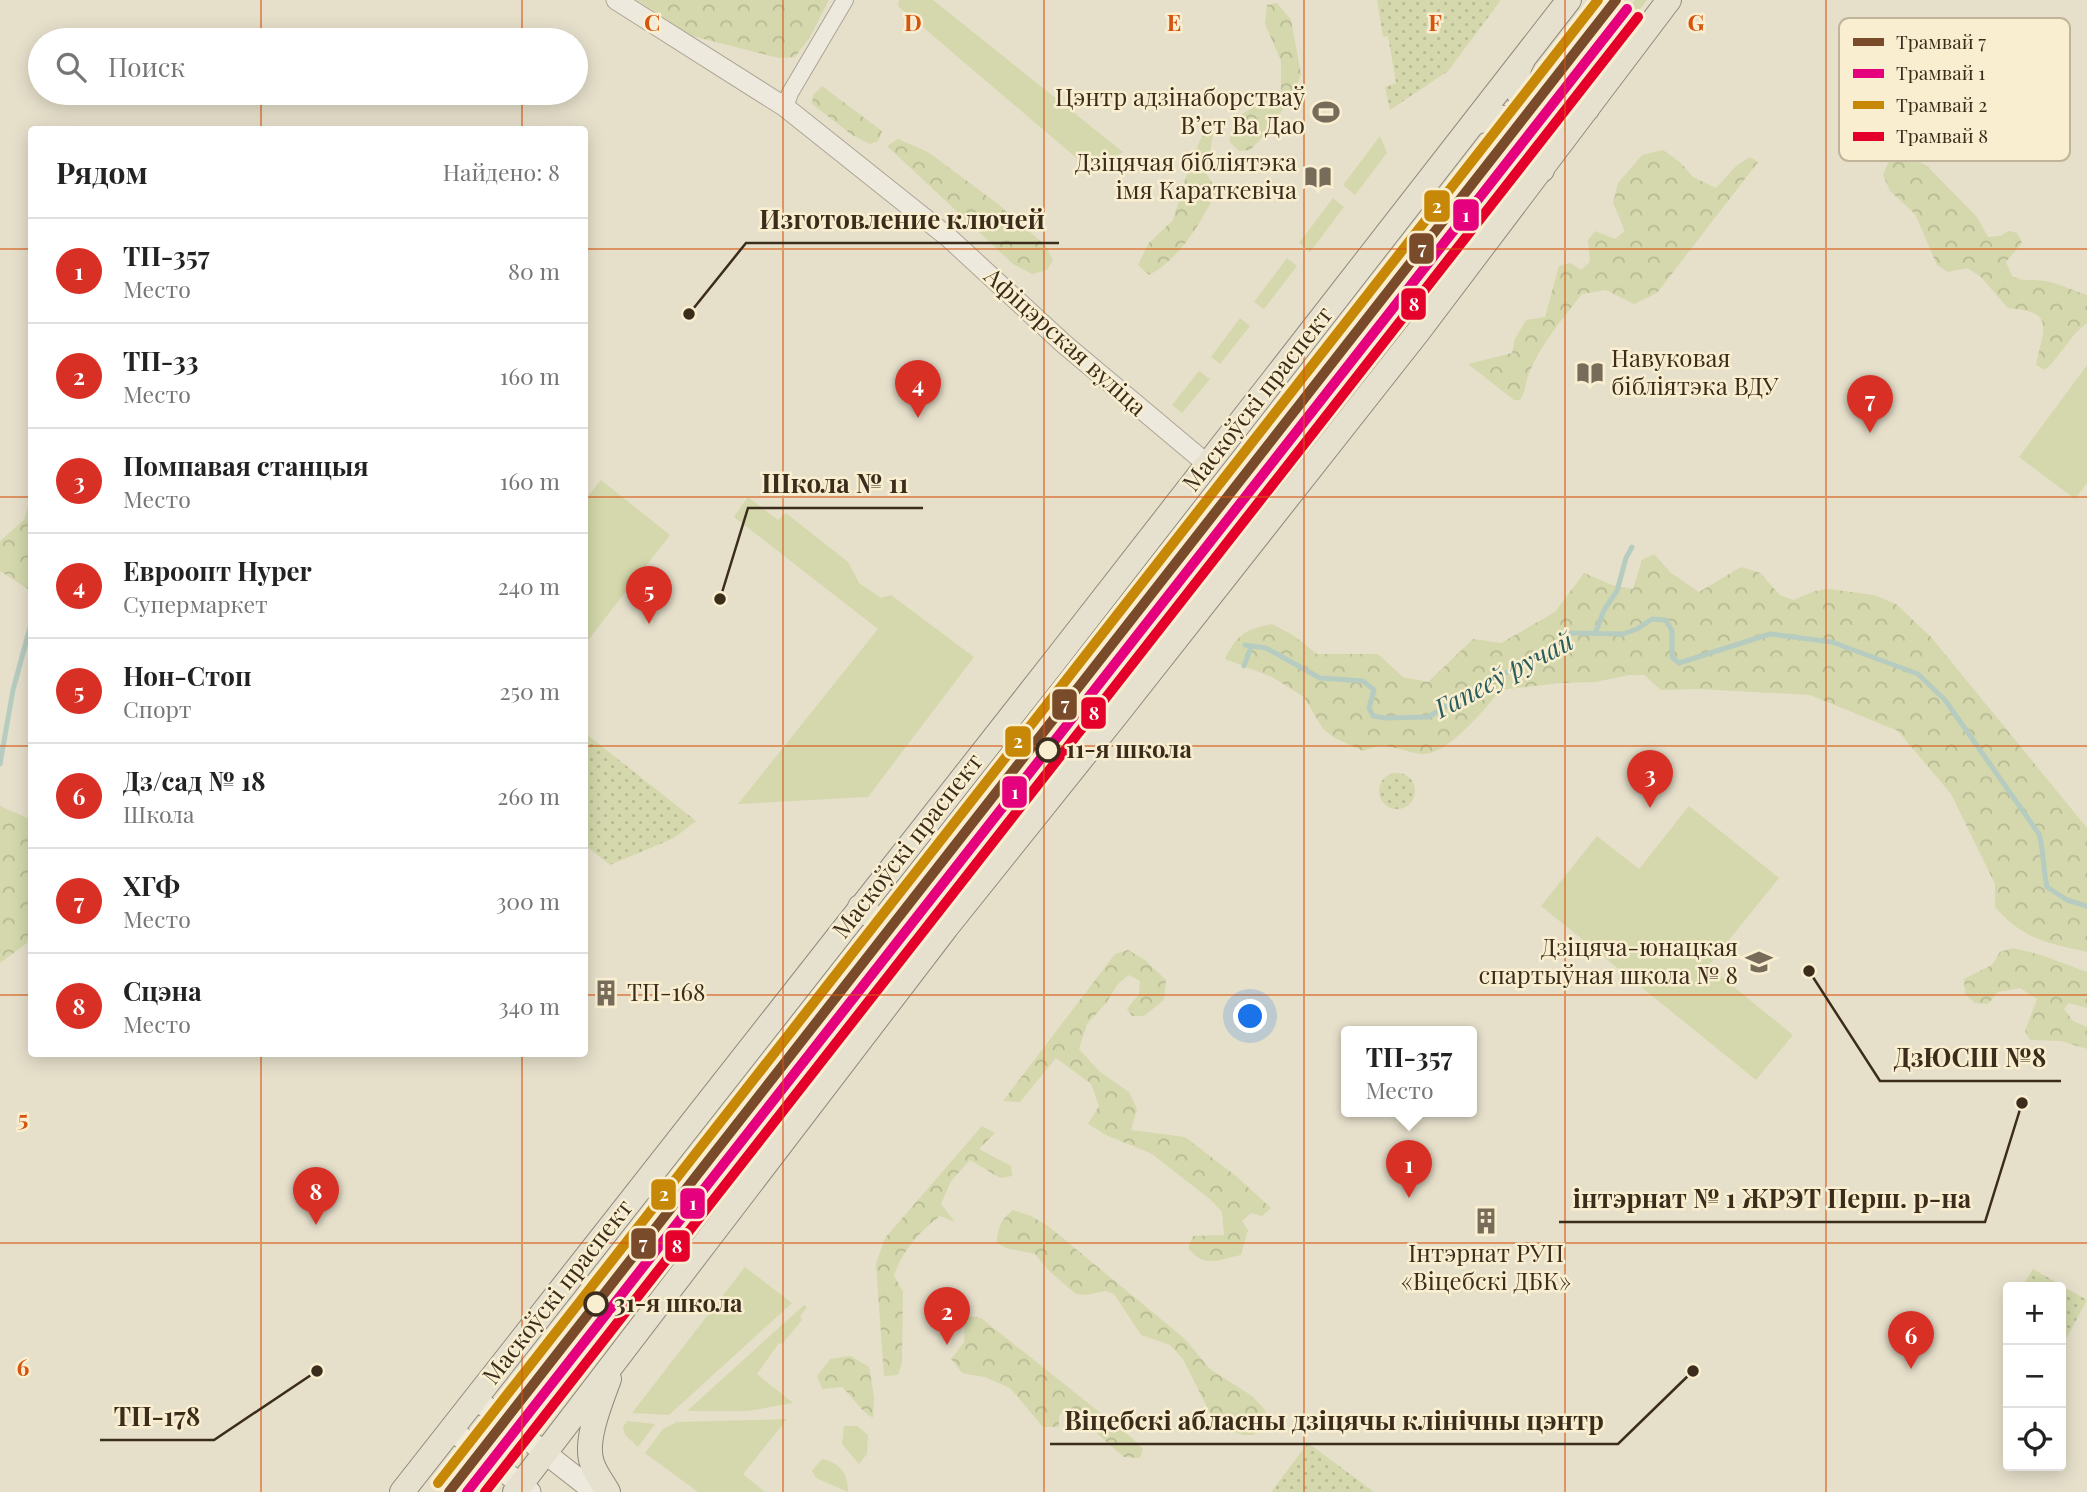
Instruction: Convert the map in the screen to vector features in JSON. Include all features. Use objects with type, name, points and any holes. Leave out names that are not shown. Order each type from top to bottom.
[{"type":"main road","name":"Маскоўскі праспект","points":[[402,1492],[1569,0]]},
{"type":"main road","points":[[451,1429],[522,1490],[545,1453],[924,957],[1542,170],[1669,0]]},
{"type":"main road","points":[[1525,56],[1518,73],[1519,91],[1522,100],[1534,114],[1560,121],[1578,116],[1591,103]]},
{"type":"main road","points":[[1475,123],[1497,116],[1526,125],[1539,140],[1542,170]]},
{"type":"main road","points":[[860,907],[924,957]]},
{"type":"main road","points":[[608,1492],[592,1465],[589,1449],[617,1359]]},
{"type":"main road","points":[[475,1398],[595,1492]]},
{"type":"street","name":"Афіцэрская вуліца","points":[[616,0],[785,107],[948,237],[1064,344],[1207,464]]},
{"type":"street","points":[[785,107],[790,93],[845,0]]},
{"type":"green space","points":[[637,0],[829,0],[810,37],[795,57],[779,58],[692,36]]},
{"type":"green space","points":[[899,0],[933,0],[1123,152],[1093,172],[898,6]]},
{"type":"green space","points":[[1377,0],[1501,0],[1448,71],[1390,110],[1385,87],[1396,83],[1388,36],[1383,37]]},
{"type":"green space","points":[[1595,0],[1609,0],[1536,97],[1533,88],[1536,78]]},
{"type":"green space","points":[[1635,0],[1647,0],[1569,104],[1553,109]]},
{"type":"green space","points":[[1277,3],[1291,20],[1301,74],[1294,94],[1263,137],[1250,150],[1239,151],[1229,141],[1236,118],[1255,106],[1273,104],[1281,96],[1281,61],[1265,24],[1267,5]]},
{"type":"green space","points":[[822,86],[882,131],[878,141],[870,144],[852,135],[812,104],[813,95]]},
{"type":"green space","points":[[1214,130],[1206,173],[1217,191],[1197,227],[1180,249],[1149,275],[1138,265],[1148,244],[1173,220],[1191,160],[1204,132]]},
{"type":"green space","points":[[1499,132],[1509,132],[1169,564],[1160,557],[1489,139]]},
{"type":"green space","points":[[1380,136],[1387,153],[1355,195],[1343,185]]},
{"type":"green space","points":[[898,139],[928,152],[998,204],[1045,245],[1053,260],[1047,270],[1032,274],[1013,264],[887,146]]},
{"type":"green space","points":[[1525,144],[1527,155],[1522,164],[1108,695],[1100,688]]},
{"type":"green space","points":[[1663,150],[1681,163],[1693,177],[1716,188],[1736,166],[1750,157],[1758,162],[1657,293],[1634,304],[1606,290],[1582,294],[1540,352],[1520,400],[1514,400],[1468,364],[1512,353],[1515,339],[1526,320],[1545,317],[1559,266],[1570,263],[1581,270],[1590,262],[1588,240],[1595,231],[1615,239],[1625,231],[1613,203],[1618,183],[1642,155]]},
{"type":"green space","points":[[1889,161],[1916,161],[1926,165],[1977,217],[1988,237],[2000,236],[2009,231],[2017,233],[2022,243],[2006,262],[2012,276],[2050,282],[2087,295],[2087,323],[2045,370],[2036,365],[2043,332],[2040,318],[2034,313],[2008,308],[1980,276],[1967,268],[1948,272],[1937,265],[1915,214],[1890,191],[1883,175]]},
{"type":"green space","points":[[1333,198],[1344,207],[1310,252],[1299,243]]},
{"type":"green space","points":[[1287,258],[1297,266],[1264,309],[1254,302]]},
{"type":"green space","points":[[1240,318],[1250,326],[1220,364],[1211,357]]},
{"type":"green space","points":[[2087,365],[2087,483],[2075,499],[2019,457]]},
{"type":"green space","points":[[1199,371],[1210,379],[1182,413],[1172,405]]},
{"type":"green space","points":[[601,480],[670,535],[588,640],[588,496]]},
{"type":"green space","points":[[748,497],[778,520],[786,513],[848,562],[859,583],[881,598],[891,595],[974,657],[868,797],[738,804],[878,629],[734,517]]},
{"type":"green space","points":[[28,507],[28,589],[0,571],[0,541],[24,520]]},
{"type":"green space","points":[[1654,554],[1671,573],[1699,592],[1741,567],[1760,573],[1780,595],[1793,600],[1815,591],[1829,589],[1874,595],[1896,604],[1931,637],[2087,828],[2087,952],[2037,939],[2017,927],[1995,907],[1995,884],[1951,794],[1898,731],[1810,695],[1698,689],[1661,690],[1644,675],[1500,690],[1465,730],[1432,752],[1422,754],[1382,746],[1363,751],[1335,738],[1323,729],[1304,697],[1272,677],[1225,659],[1243,634],[1272,624],[1293,635],[1317,654],[1378,654],[1403,677],[1428,682],[1473,639],[1501,643],[1555,612],[1584,573],[1612,585],[1633,589],[1642,560]]},
{"type":"green space","points":[[1062,682],[1072,690],[898,915],[895,905],[897,893]]},
{"type":"green space","points":[[588,735],[696,821],[674,838],[610,865],[588,847]]},
{"type":"green space","points":[[1397,773],[1410,778],[1415,791],[1410,804],[1397,809],[1384,804],[1379,791],[1384,778]]},
{"type":"green space","points":[[0,806],[28,818],[28,938],[27,943],[0,963]]},
{"type":"green space","points":[[1689,806],[1779,878],[1708,966],[1793,1035],[1756,1080],[1541,906],[1597,836],[1639,869]]},
{"type":"green space","points":[[1002,813],[1010,820],[931,920],[922,926],[914,925]]},
{"type":"green space","points":[[873,940],[623,1259],[615,1253],[851,949],[861,942]]},
{"type":"green space","points":[[2013,948],[2087,972],[2087,1008],[2069,1003],[2064,1009],[2073,1021],[2087,1027],[2087,1049],[2061,1041],[2030,1040],[2025,1031],[2037,999],[2020,988],[1998,992],[1988,1004],[1975,1003],[1965,994],[1964,979],[1992,965],[2000,952]]},
{"type":"green space","points":[[1128,950],[1145,960],[1166,980],[1164,1000],[1144,1016],[1132,1016],[1127,1009],[1139,994],[1140,981],[1129,975],[1118,984],[1106,1003],[1087,1024],[1079,1049],[1100,1072],[1129,1092],[1137,1109],[1131,1130],[1185,1137],[1236,1176],[1271,1208],[1262,1216],[1251,1213],[1242,1221],[1248,1230],[1241,1255],[1206,1261],[1194,1255],[1188,1248],[1193,1236],[1224,1235],[1222,1212],[1211,1200],[1152,1154],[1106,1135],[1088,1124],[1099,1106],[1091,1084],[1056,1058],[1020,1102],[1003,1101],[1115,954]]},
{"type":"green space","points":[[889,953],[892,964],[886,975],[570,1378],[562,1372]]},
{"type":"green space","points":[[982,1126],[995,1133],[979,1149],[1011,1166],[1012,1176],[1000,1178],[970,1160],[951,1181],[941,1204],[955,1222],[940,1216],[925,1228],[907,1250],[894,1275],[903,1292],[902,1363],[898,1375],[884,1376],[876,1264],[885,1238]]},
{"type":"green space","points":[[1013,1210],[1048,1226],[1185,1339],[1210,1369],[1252,1396],[1265,1410],[1266,1420],[1262,1429],[1253,1435],[1243,1435],[1223,1427],[1210,1413],[1183,1359],[1170,1345],[1141,1335],[1114,1294],[1106,1291],[1076,1294],[1048,1270],[1035,1254],[1006,1248],[997,1243],[1001,1224]]},
{"type":"green space","points":[[745,1267],[792,1303],[669,1415],[632,1413]]},
{"type":"green space","points":[[2033,1269],[2056,1282],[2025,1282]]},
{"type":"green space","points":[[2066,1288],[2087,1300],[2066,1339]]},
{"type":"green space","points":[[804,1305],[807,1307],[800,1317],[802,1320],[782,1344],[779,1343],[757,1374],[793,1403],[748,1411],[687,1411]]},
{"type":"green space","points":[[968,1316],[981,1318],[1132,1438],[1143,1449],[1140,1458],[1124,1457],[1066,1407],[1059,1416],[1059,1427],[1043,1427],[1010,1388],[985,1377],[962,1373],[951,1359],[964,1342]]},
{"type":"green space","points":[[851,1356],[869,1367],[874,1397],[873,1418],[864,1412],[842,1387],[822,1389],[817,1376],[830,1359]]},
{"type":"green space","points":[[787,1419],[743,1474],[765,1492],[698,1492],[645,1453],[663,1429],[677,1422]]},
{"type":"green space","points":[[627,1421],[655,1424],[638,1447],[625,1435],[623,1427]]},
{"type":"green space","points":[[844,1426],[857,1426],[868,1435],[867,1454],[859,1464],[842,1444]]},
{"type":"green space","points":[[1308,1443],[1374,1492],[1271,1492]]},
{"type":"green space","points":[[822,1459],[834,1463],[842,1470],[848,1492],[816,1478],[812,1471]]},
{"type":"waterway","points":[[1595,634],[1604,610],[1617,591],[1626,558],[1632,547]]},
{"type":"waterway","name":"Гапееў ручай","points":[[1245,645],[1266,648],[1320,678],[1363,681],[1374,690],[1369,708],[1373,716],[1386,718],[1428,717],[1492,679],[1533,661],[1571,633],[1623,634],[1652,619],[1666,620],[1672,631],[1672,657],[1679,663],[1770,634],[1832,642],[1918,674],[1945,700],[2039,834],[2047,887],[2067,900],[2087,906]]},
{"type":"waterway","name":"Гапееў ручай","points":[[0,764],[13,690],[28,635]]},
{"type":"waterway","points":[[1244,666],[1251,647]]},
{"type":"tram line","name":"2","points":[[438,1483],[1598,0]]},
{"type":"tram line","name":"7","points":[[449,1492],[1616,0]]},
{"type":"tram line","name":"1","points":[[467,1492],[1627,9]]},
{"type":"tram line","name":"8","points":[[485,1492],[1638,17]]},
{"type":"place","name":"Цэнтр адзінаборстваў Вʼет Ва Дао","points":[[1326,112]]},
{"type":"place","name":"Дзіцячая бібліятэка імя Караткевіча","points":[[1318,177]]},
{"type":"place","name":"Изготовление ключей","points":[[689,314]]},
{"type":"place","name":"Навуковая бібліятэка ВДУ","points":[[1590,373]]},
{"type":"place","name":"Евроопт Hyper","points":[[918,418]]},
{"type":"place","name":"ХГФ","points":[[1870,433]]},
{"type":"place","name":"Школа № 11","points":[[720,599]]},
{"type":"place","name":"Нон-Стоп","points":[[649,624]]},
{"type":"place","name":"11-я школа","points":[[1048,750]]},
{"type":"place","name":"Помпавая станцыя","points":[[1650,808]]},
{"type":"place","name":"Дзіцяча-юнацкая спартыўная школа № 8","points":[[1759,962]]},
{"type":"place","name":"ДзЮСШ №8","points":[[1809,971]]},
{"type":"place","name":"ТП-168","points":[[606,993]]},
{"type":"place","name":"інтэрнат № 1 ЖРЭТ Перш. р-на","points":[[2022,1103]]},
{"type":"place","name":"ТП-357","points":[[1409,1198]]},
{"type":"place","name":"Інтэрнат РУП «Віцебскі ДБК»","points":[[1486,1221]]},
{"type":"place","name":"Сцэна","points":[[316,1225]]},
{"type":"place","name":"31-я школа","points":[[596,1304]]},
{"type":"place","name":"ТП-33","points":[[947,1345]]},
{"type":"place","name":"Дз/сад № 18","points":[[1911,1369]]},
{"type":"place","name":"ТП-178","points":[[317,1371]]},
{"type":"place","name":"Віцебскі абласны дзіцячы клінічны цэнтр","points":[[1693,1371]]}]
